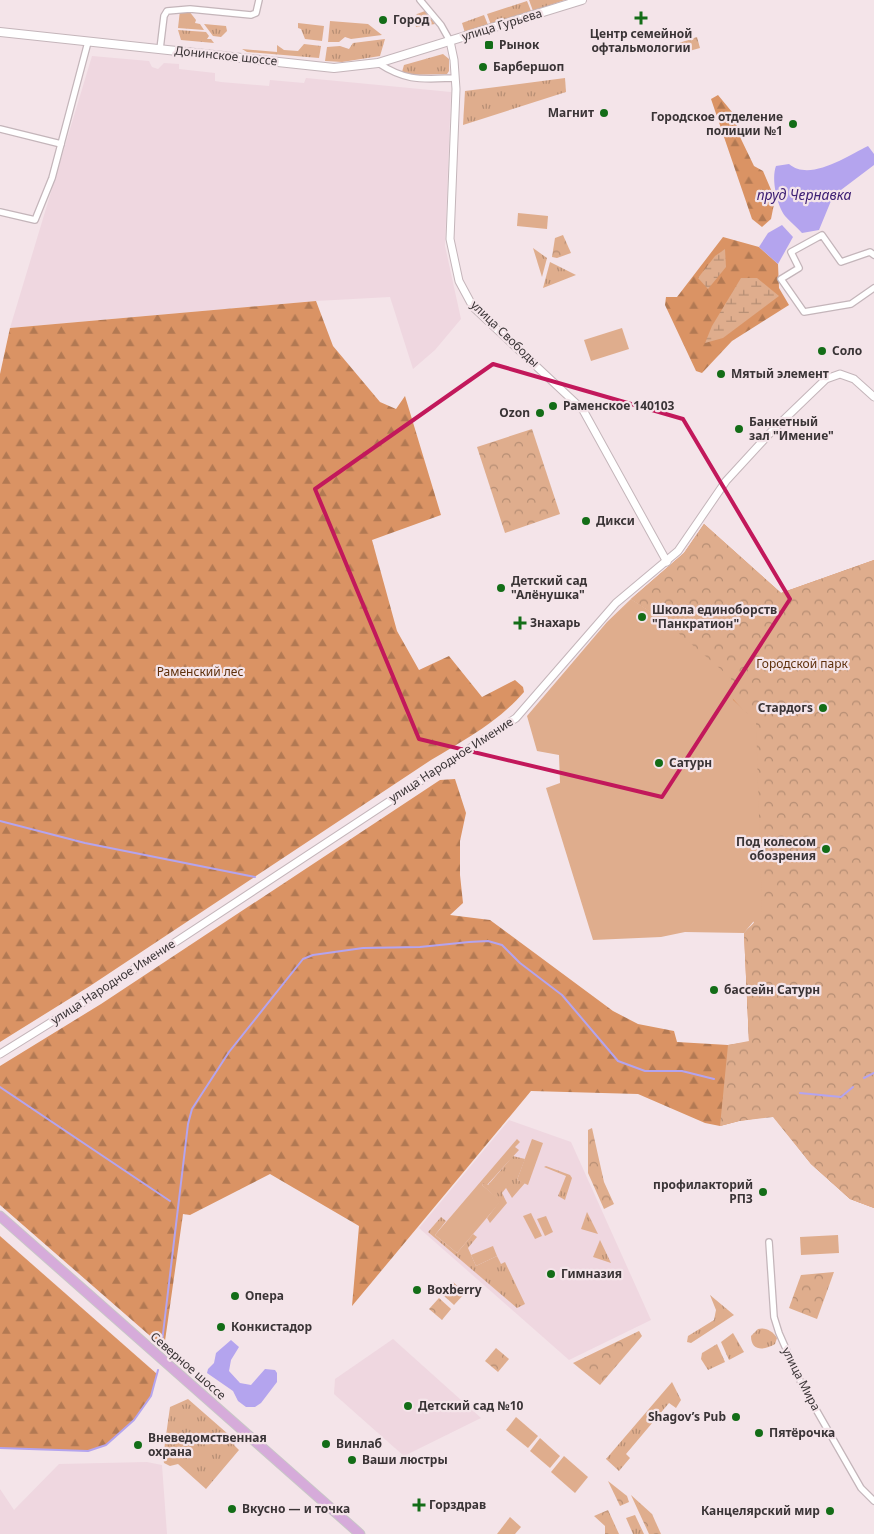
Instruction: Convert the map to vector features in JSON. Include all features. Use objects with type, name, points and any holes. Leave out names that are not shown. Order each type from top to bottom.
[{"type":"main road","name":"улица Гурьева","points":[[450,42],[582,0]]},
{"type":"main road","name":"Донинское шоссе","points":[[0,32],[334,68],[378,63],[450,42]]},
{"type":"main road","name":"Северное шоссе","points":[[0,1216],[360,1534]]},
{"type":"street","points":[[160,49],[164,16],[167,11],[172,9],[251,16],[256,13],[258,0]]},
{"type":"street","points":[[420,0],[442,25],[450,42]]},
{"type":"street","points":[[0,212],[35,220],[50,184],[88,42]]},
{"type":"street","name":"улица Свободы","points":[[450,42],[455,78],[450,239],[459,281],[474,307],[583,410],[667,562]]},
{"type":"street","points":[[378,63],[390,71],[411,79],[455,78]]},
{"type":"street","points":[[0,130],[61,144]]},
{"type":"street","points":[[874,255],[870,252],[841,262],[822,236],[791,252],[799,268],[781,279],[804,312],[851,304],[874,288]]},
{"type":"street","name":"улица Народное Имение","points":[[0,1054],[95,995],[516,718],[616,603],[678,552],[726,481],[817,386],[840,374],[854,379],[874,397]]},
{"type":"street","name":"улица Мира","points":[[769,1242],[774,1317],[778,1333],[807,1393],[861,1488],[874,1501]]},
{"type":"highlighted area","points":[[493,364],[683,419],[790,599],[662,797],[419,739],[315,489]]},
{"type":"shaded area","points":[[92,56],[149,61],[152,67],[158,69],[164,63],[179,64],[179,69],[215,73],[215,81],[221,82],[269,86],[270,80],[304,83],[306,78],[451,92],[445,246],[461,319],[435,350],[413,369],[390,297],[316,301],[10,328]]},
{"type":"shaded area","name":"Гимназия","points":[[509,1120],[571,1142],[651,1320],[569,1360],[419,1228]]},
{"type":"shaded area","name":"Детский сад №10","points":[[393,1339],[481,1418],[404,1456],[334,1394],[335,1379]]},
{"type":"shaded area","points":[[147,1462],[162,1465],[167,1534],[0,1534],[0,1489],[14,1510],[59,1464]]},
{"type":"green space","points":[[529,0],[565,0],[533,11]]},
{"type":"green space","points":[[527,1],[531,11],[491,25],[487,14]]},
{"type":"green space","points":[[180,10],[189,11],[196,20],[195,23],[200,24],[204,30],[178,28]]},
{"type":"green space","points":[[425,11],[435,24],[416,27],[414,19],[417,14]]},
{"type":"green space","points":[[484,15],[488,25],[465,33],[462,23]]},
{"type":"green space","points":[[330,21],[368,24],[382,35],[351,39],[345,37],[339,42],[328,42]]},
{"type":"green space","points":[[298,23],[324,26],[322,41],[305,39],[301,29],[298,28]]},
{"type":"green space","points":[[204,24],[226,26],[227,31],[221,37],[213,36]]},
{"type":"green space","points":[[178,30],[206,32],[209,36],[207,39],[211,39],[214,43],[181,40]]},
{"type":"green space","points":[[697,37],[700,48],[682,53],[679,43]]},
{"type":"green space","points":[[385,39],[380,56],[342,62],[325,61],[327,47],[340,46],[349,49],[353,43]]},
{"type":"green space","points":[[304,44],[321,46],[319,58],[247,52],[242,49],[277,52],[277,45],[284,50],[298,51]]},
{"type":"green space","points":[[443,54],[449,59],[449,71],[447,74],[406,75],[402,72],[404,65]]},
{"type":"green space","points":[[565,78],[566,92],[463,125],[465,91]]},
{"type":"green space","points":[[718,95],[732,112],[741,139],[754,166],[763,171],[775,199],[771,219],[762,227],[752,219],[711,99]]},
{"type":"green space","points":[[518,213],[548,216],[547,229],[517,226]]},
{"type":"green space","points":[[563,235],[571,253],[557,258],[552,257],[555,238]]},
{"type":"green space","points":[[723,237],[759,247],[778,264],[779,288],[789,305],[732,341],[702,373],[696,371],[665,305],[666,297],[677,297]]},
{"type":"green space","points":[[533,248],[547,258],[542,277]]},
{"type":"green space","points":[[725,249],[726,267],[708,289],[698,278],[715,256]]},
{"type":"green space","points":[[550,262],[576,275],[543,288]]},
{"type":"green space","points":[[741,278],[757,278],[779,296],[723,338],[705,343],[712,326]]},
{"type":"green space","name":"Раменский лес","points":[[316,301],[333,346],[380,402],[396,409],[405,396],[441,515],[372,540],[397,631],[419,670],[449,656],[482,697],[515,680],[523,687],[524,692],[514,703],[480,730],[431,760],[90,986],[0,1042],[0,374],[10,328]]},
{"type":"green space","points":[[622,328],[629,349],[591,361],[584,340]]},
{"type":"green space","points":[[532,429],[560,514],[505,533],[477,447]]},
{"type":"green space","points":[[704,524],[781,593],[874,560],[874,1208],[850,1199],[811,1164],[773,1116],[720,1126],[705,1123],[638,1094],[531,1091],[352,1306],[359,1226],[270,1174],[190,1215],[183,1214],[164,1348],[0,1205],[0,1066],[101,1004],[440,780],[455,779],[466,813],[460,841],[460,875],[463,903],[450,915],[490,920],[613,1011],[638,1024],[674,1031],[677,1042],[728,1045],[749,1042],[744,933],[754,923],[662,619],[631,599],[684,553]]},
{"type":"green space","name":"Городской парк","points":[[704,524],[781,593],[874,560],[874,1208],[850,1199],[811,1164],[773,1117],[739,1121],[720,1126],[728,1045],[749,1041],[744,933],[754,923],[743,710],[662,619],[631,599],[684,553]]},
{"type":"green space","name":"Сатурн","points":[[631,599],[662,619],[731,678],[733,700],[756,721],[762,911],[744,933],[685,932],[661,937],[593,940],[546,788],[560,783],[559,755],[537,751],[527,716],[607,622]]},
{"type":"green space","points":[[592,1128],[604,1182],[614,1204],[604,1209],[588,1173],[588,1130]]},
{"type":"green space","points":[[517,1139],[520,1142],[515,1147],[519,1150],[487,1185],[484,1183],[482,1185],[501,1201],[457,1253],[435,1235]]},
{"type":"green space","points":[[532,1139],[543,1143],[528,1185],[517,1180]]},
{"type":"green space","points":[[513,1156],[525,1159],[517,1180],[525,1183],[512,1198],[506,1188],[502,1193],[507,1203],[490,1223],[487,1218],[500,1201],[482,1185],[484,1182],[488,1185]]},
{"type":"green space","points":[[546,1166],[570,1175],[572,1178],[565,1200],[558,1196],[566,1176],[544,1167]]},
{"type":"green space","points":[[506,1171],[514,1178],[499,1194],[491,1187]]},
{"type":"green space","points":[[587,1212],[598,1234],[581,1229]]},
{"type":"green space","points":[[531,1213],[542,1236],[535,1239],[523,1216]]},
{"type":"green space","points":[[546,1216],[553,1232],[545,1236],[537,1219]]},
{"type":"green space","points":[[441,1217],[446,1221],[435,1235],[457,1253],[473,1234],[477,1237],[468,1248],[476,1266],[497,1256],[501,1264],[505,1262],[525,1304],[517,1308],[428,1232]]},
{"type":"green space","points":[[838,1235],[839,1253],[801,1255],[800,1237]]},
{"type":"green space","points":[[0,1236],[157,1374],[151,1396],[134,1420],[106,1445],[88,1451],[0,1448]]},
{"type":"green space","points":[[600,1240],[611,1263],[593,1257]]},
{"type":"green space","points":[[493,1246],[497,1256],[476,1266],[471,1255]]},
{"type":"green space","points":[[834,1272],[817,1319],[789,1308],[801,1275]]},
{"type":"green space","points":[[453,1282],[465,1293],[454,1305],[442,1294]]},
{"type":"green space","points":[[710,1295],[734,1315],[691,1343],[687,1342],[688,1336],[714,1320],[716,1310]]},
{"type":"green space","points":[[439,1298],[451,1309],[442,1320],[429,1309]]},
{"type":"green space","points":[[758,1329],[766,1329],[773,1333],[777,1338],[775,1344],[767,1348],[759,1348],[753,1345],[751,1336]]},
{"type":"green space","points":[[639,1331],[642,1336],[600,1385],[573,1363]]},
{"type":"green space","points":[[733,1333],[744,1352],[729,1360],[721,1342]]},
{"type":"green space","points":[[717,1344],[725,1362],[708,1370],[701,1359],[702,1353]]},
{"type":"green space","points":[[496,1348],[509,1359],[498,1372],[485,1361]]},
{"type":"green space","points":[[672,1382],[681,1400],[676,1408],[669,1403],[626,1454],[630,1458],[619,1471],[606,1459]]},
{"type":"green space","points":[[188,1399],[236,1441],[234,1445],[239,1450],[206,1489],[178,1464],[170,1466],[164,1463],[163,1457],[170,1407]]},
{"type":"green space","points":[[516,1417],[538,1436],[528,1448],[506,1430]]},
{"type":"green space","points":[[540,1438],[560,1456],[550,1468],[530,1451]]},
{"type":"green space","points":[[564,1456],[588,1477],[575,1493],[551,1472]]},
{"type":"green space","points":[[608,1481],[627,1496],[629,1502],[620,1506]]},
{"type":"green space","points":[[631,1495],[652,1514],[661,1534],[649,1534]]},
{"type":"green space","points":[[608,1510],[619,1534],[605,1534],[605,1526],[594,1516]]},
{"type":"green space","points":[[635,1515],[644,1534],[633,1534],[626,1518]]},
{"type":"green space","points":[[510,1517],[521,1527],[515,1534],[497,1534]]},
{"type":"water","name":"пруд Чернавка","points":[[868,146],[874,154],[874,165],[833,196],[819,230],[802,233],[782,211],[774,178],[776,166],[789,164],[798,169],[818,169],[839,161]]},
{"type":"water","name":"пруд Чернавка","points":[[782,225],[793,237],[778,264],[759,247],[768,233]]},
{"type":"water","points":[[231,1340],[239,1347],[231,1360],[229,1371],[240,1383],[251,1385],[265,1369],[275,1370],[277,1373],[277,1382],[261,1403],[255,1407],[246,1407],[238,1401],[233,1391],[207,1373],[214,1363],[216,1353]]},
{"type":"waterway","points":[[0,821],[85,843],[255,877]]},
{"type":"waterway","points":[[162,1342],[188,1124],[192,1109],[229,1052],[303,959],[313,955],[363,948],[420,947],[488,941],[502,945],[520,963],[562,995],[618,1061],[645,1071],[682,1071],[714,1079]]},
{"type":"waterway","points":[[864,1078],[874,1073]]},
{"type":"waterway","points":[[0,1087],[170,1201]]},
{"type":"waterway","points":[[800,1093],[841,1097],[853,1087]]},
{"type":"waterway","points":[[0,1448],[88,1451],[106,1445],[134,1420],[151,1396],[158,1370]]},
{"type":"place","name":"Центр семейной офтальмологии","points":[[641,18]]},
{"type":"place","name":"Город","points":[[383,20]]},
{"type":"place","name":"Рынок","points":[[489,45]]},
{"type":"place","name":"Барбершоп","points":[[483,67]]},
{"type":"place","name":"Магнит","points":[[604,113]]},
{"type":"place","name":"Городское отделение полиции №1","points":[[793,124]]},
{"type":"place","name":"Соло","points":[[822,351]]},
{"type":"place","name":"Мятый элемент","points":[[721,374]]},
{"type":"place","name":"Раменское 140103","points":[[553,406]]},
{"type":"place","name":"Ozon","points":[[540,413]]},
{"type":"place","name":"Банкетный зал \"Имение\"","points":[[739,429]]},
{"type":"place","name":"Дикси","points":[[586,521]]},
{"type":"place","name":"Детский сад \"Алёнушка\"","points":[[501,588]]},
{"type":"place","name":"Школа единоборств \"Панкратион\"","points":[[642,617]]},
{"type":"place","name":"Знахарь","points":[[520,623]]},
{"type":"place","name":"Стардогs","points":[[823,708]]},
{"type":"place","name":"Сатурн","points":[[659,763]]},
{"type":"place","name":"Под колесом обозрения","points":[[826,849]]},
{"type":"place","name":"бассейн Сатурн","points":[[714,990]]},
{"type":"place","name":"профилакторий РПЗ","points":[[763,1192]]},
{"type":"place","name":"Гимназия","points":[[551,1274]]},
{"type":"place","name":"Boxberry","points":[[417,1290]]},
{"type":"place","name":"Опера","points":[[235,1296]]},
{"type":"place","name":"Конкистадор","points":[[221,1327]]},
{"type":"place","name":"Детский сад №10","points":[[408,1406]]},
{"type":"place","name":"Shagov’s Pub","points":[[736,1417]]},
{"type":"place","name":"Пятёрочка","points":[[759,1433]]},
{"type":"place","name":"Винлаб","points":[[326,1444]]},
{"type":"place","name":"Вневедомственная охрана","points":[[138,1445]]},
{"type":"place","name":"Ваши люстры","points":[[352,1460]]},
{"type":"place","name":"Горздрав","points":[[419,1505]]},
{"type":"place","name":"Вкусно — и точка","points":[[232,1509]]},
{"type":"place","name":"Канцелярский мир","points":[[830,1511]]}]
